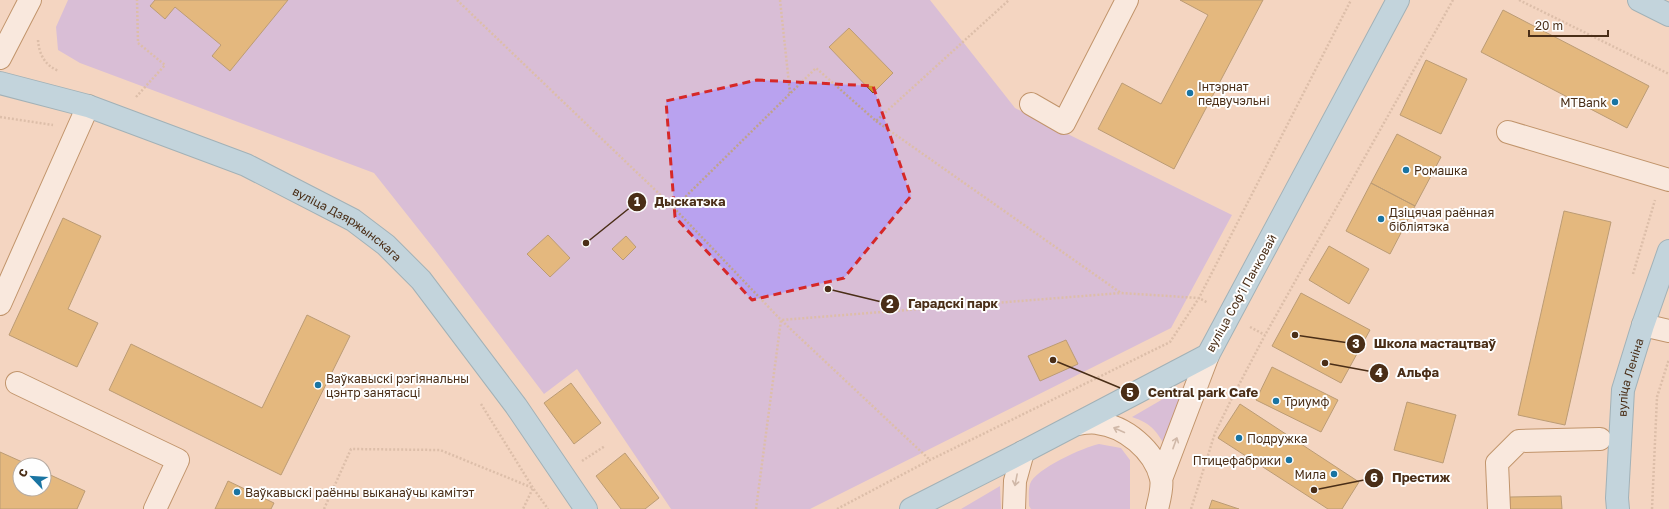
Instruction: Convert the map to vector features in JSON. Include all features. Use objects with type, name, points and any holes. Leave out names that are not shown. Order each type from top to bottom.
[{"type":"main road","name":"вуліца Софʼі Панковай","points":[[911,509],[1078,424],[1208,355],[1398,0]]},
{"type":"main road","points":[[1639,0],[1669,15]]},
{"type":"main road","name":"вуліца Дзяржынскага","points":[[0,83],[88,106],[246,165],[353,220],[386,245],[421,280],[516,406],[586,509]]},
{"type":"main road","name":"вуліца Леніна","points":[[1618,509],[1617,498],[1623,390],[1643,325],[1669,251]]},
{"type":"street","points":[[0,58],[30,0]]},
{"type":"street","points":[[1031,104],[1064,124],[1127,0]]},
{"type":"street","points":[[0,304],[88,106]]},
{"type":"street","points":[[1508,132],[1669,180]]},
{"type":"street","points":[[1643,325],[1669,331]]},
{"type":"street","points":[[1157,509],[1162,479],[1208,355]]},
{"type":"street","points":[[17,383],[178,460],[155,509]]},
{"type":"street","points":[[1078,424],[1096,423],[1124,432],[1140,444],[1152,458],[1162,479]]},
{"type":"street","points":[[1499,509],[1497,463],[1519,441],[1600,439]]},
{"type":"street","points":[[1014,509],[1015,481],[1024,452]]},
{"type":"path","points":[[134,101],[165,65],[138,43],[137,0]]},
{"type":"path","points":[[458,0],[674,208],[781,320],[930,460]]},
{"type":"path","points":[[780,0],[790,94]]},
{"type":"path","points":[[876,121],[1009,0]]},
{"type":"path","points":[[837,509],[930,460],[1170,342],[1199,298],[1351,0]]},
{"type":"path","points":[[1191,509],[1214,433],[1232,398],[1265,335],[1453,0]]},
{"type":"path","points":[[1519,0],[1669,74]]},
{"type":"path","points":[[674,208],[816,68],[876,121],[1121,293]]},
{"type":"path","points":[[0,117],[78,129]]},
{"type":"path","points":[[781,320],[1121,293],[1199,298]]},
{"type":"path","points":[[756,509],[781,320]]},
{"type":"path","points":[[1652,509],[1657,397],[1669,359]]},
{"type":"path","points":[[478,398],[533,488],[548,509]]},
{"type":"path","points":[[578,464],[605,446]]},
{"type":"path","points":[[324,509],[351,449],[440,450],[533,488]]},
{"type":"path","points":[[523,509],[533,488]]},
{"type":"highlighted area","points":[[757,80],[873,86],[911,196],[844,278],[752,300],[675,217],[666,101]]},
{"type":"shaded area","points":[[68,0],[930,0],[1015,108],[1232,215],[1171,328],[810,509],[671,509],[577,369],[544,394],[435,250],[374,173],[80,63],[58,50],[56,27]]},
{"type":"shaded area","points":[[1187,385],[1164,444],[1158,434],[1148,424],[1132,417]]},
{"type":"shaded area","points":[[1099,444],[1121,448],[1130,460],[1130,509],[1031,509],[1029,506],[1029,489],[1034,478],[1050,466],[1072,454]]},
{"type":"shaded area","points":[[1000,486],[1001,509],[961,509]]},
{"type":"building","points":[[155,0],[288,0],[230,71],[212,56],[221,45],[175,7],[165,19],[150,6]]},
{"type":"building","name":"Інтэрнат педвучэльні","points":[[1180,0],[1263,0],[1174,169],[1098,129],[1122,83],[1161,104],[1208,15]]},
{"type":"building","points":[[1503,10],[1649,86],[1627,128],[1481,52]]},
{"type":"building","points":[[849,28],[893,73],[873,93],[829,47]]},
{"type":"building","points":[[1426,60],[1467,79],[1441,134],[1400,115]]},
{"type":"building","name":"Ромашка","points":[[1397,134],[1441,157],[1415,206],[1371,183]]},
{"type":"building","name":"Дзіцячая раённая бібліятэка","points":[[1371,183],[1415,206],[1390,254],[1346,231]]},
{"type":"building","points":[[1564,211],[1611,222],[1565,425],[1518,415]]},
{"type":"building","points":[[63,218],[101,236],[68,309],[98,323],[77,367],[9,335]]},
{"type":"building","points":[[548,235],[570,258],[550,277],[527,254]]},
{"type":"building","points":[[626,236],[636,247],[623,260],[612,249]]},
{"type":"building","points":[[1329,246],[1369,269],[1349,304],[1309,280]]},
{"type":"building","points":[[1301,293],[1370,330],[1341,383],[1272,346]]},
{"type":"building","points":[[307,315],[350,336],[281,475],[109,390],[131,344],[262,408]]},
{"type":"building","points":[[1066,340],[1078,364],[1040,381],[1028,356]]},
{"type":"building","points":[[1272,367],[1338,400],[1321,432],[1256,400]]},
{"type":"building","points":[[571,383],[601,423],[574,444],[544,403]]},
{"type":"building","points":[[1407,402],[1456,415],[1443,463],[1394,450]]},
{"type":"building","name":"Птицефабрики","points":[[1240,404],[1359,482],[1342,509],[1328,509],[1218,438]]},
{"type":"building","points":[[0,452],[12,457],[12,497],[52,497],[52,476],[85,491],[77,509],[0,509]]},
{"type":"building","points":[[625,453],[659,498],[645,509],[621,509],[596,476]]},
{"type":"building","name":"Ваўкавыскі раённы выканаўчы камітэт","points":[[228,481],[274,503],[271,509],[215,509]]},
{"type":"building","points":[[1561,496],[1562,509],[1510,509],[1510,497]]},
{"type":"building","points":[[1212,500],[1239,509],[1209,509]]},
{"type":"place","name":"Інтэрнат педвучэльні","points":[[1190,93]]},
{"type":"place","name":"MTBank","points":[[1615,102]]},
{"type":"place","name":"Ромашка","points":[[1406,170]]},
{"type":"place","name":"Дзіцячая раённая бібліятэка","points":[[1381,219]]},
{"type":"place","name":"Дыскатэка","points":[[586,243]]},
{"type":"place","name":"Гарадскі парк","points":[[828,289]]},
{"type":"place","name":"Школа мастацтваў","points":[[1295,335]]},
{"type":"place","name":"Central park Cafe","points":[[1053,360]]},
{"type":"place","name":"Альфа","points":[[1325,363]]},
{"type":"place","name":"Ваўкавыскі рэгіянальны цэнтр занятасці","points":[[318,385]]},
{"type":"place","name":"Триумф","points":[[1276,401]]},
{"type":"place","name":"Подружка","points":[[1239,438]]},
{"type":"place","name":"Птицефабрики","points":[[1289,460]]},
{"type":"place","name":"Мила","points":[[1334,474]]},
{"type":"place","name":"Престиж","points":[[1314,490]]},
{"type":"place","name":"Ваўкавыскі раённы выканаўчы камітэт","points":[[237,492]]}]
